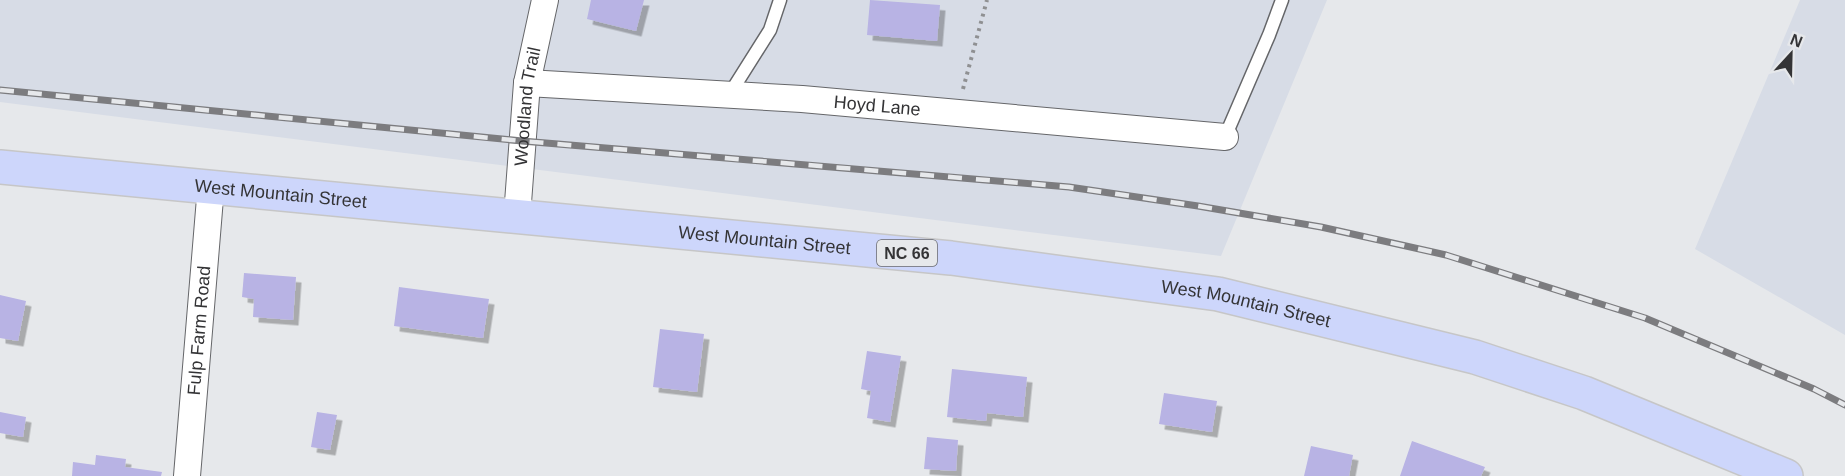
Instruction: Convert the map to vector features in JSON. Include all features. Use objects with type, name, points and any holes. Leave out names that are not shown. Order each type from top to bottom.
[{"type":"main road","name":"West Mountain Street","points":[[0,167],[951,258],[1218,294],[1475,357],[1584,393],[1774,473]]},
{"type":"street","name":"Woodland Trail","points":[[517,216],[527,83],[544,0]]},
{"type":"street","name":"Hoyd Lane","points":[[527,83],[957,112],[1082,126],[1225,137]]},
{"type":"street","name":"Fulp Farm Road","points":[[187,476],[211,186]]},
{"type":"lane","points":[[729,95],[770,30],[780,0]]},
{"type":"lane","points":[[1225,137],[1282,0]]},
{"type":"path","points":[[957,112],[987,0]]},
{"type":"shaded area","points":[[0,0],[1327,0],[1221,256],[0,102]]},
{"type":"shaded area","points":[[1800,0],[1845,0],[1845,335],[1695,249]]},
{"type":"building","points":[[591,0],[644,0],[636,31],[587,19]]},
{"type":"building","points":[[870,0],[940,5],[937,41],[867,35]]},
{"type":"building","points":[[244,273],[296,277],[293,320],[253,317],[254,299],[242,297]]},
{"type":"building","points":[[399,287],[489,299],[483,338],[394,326]]},
{"type":"building","points":[[0,295],[26,301],[18,341],[0,338]]},
{"type":"building","points":[[660,329],[704,334],[697,392],[653,387]]},
{"type":"building","points":[[867,351],[901,356],[890,422],[867,418],[871,391],[861,389]]},
{"type":"building","points":[[952,369],[1027,377],[1023,417],[987,413],[986,421],[947,417]]},
{"type":"building","points":[[1164,393],[1217,401],[1212,432],[1159,424]]},
{"type":"building","points":[[0,412],[26,417],[23,437],[0,433]]},
{"type":"building","points":[[317,412],[337,415],[330,450],[311,447]]},
{"type":"building","points":[[927,437],[958,440],[956,471],[924,469]]},
{"type":"building","points":[[1412,441],[1485,467],[1481,476],[1400,476]]},
{"type":"building","points":[[1311,446],[1353,455],[1349,476],[1304,476]]},
{"type":"building","points":[[96,455],[126,459],[125,467],[162,472],[161,476],[72,476],[73,462],[95,465]]},
{"type":"railway","points":[[0,90],[522,141],[1069,187],[1198,206],[1321,227],[1446,255],[1645,318],[1814,389],[1845,405]]}]
